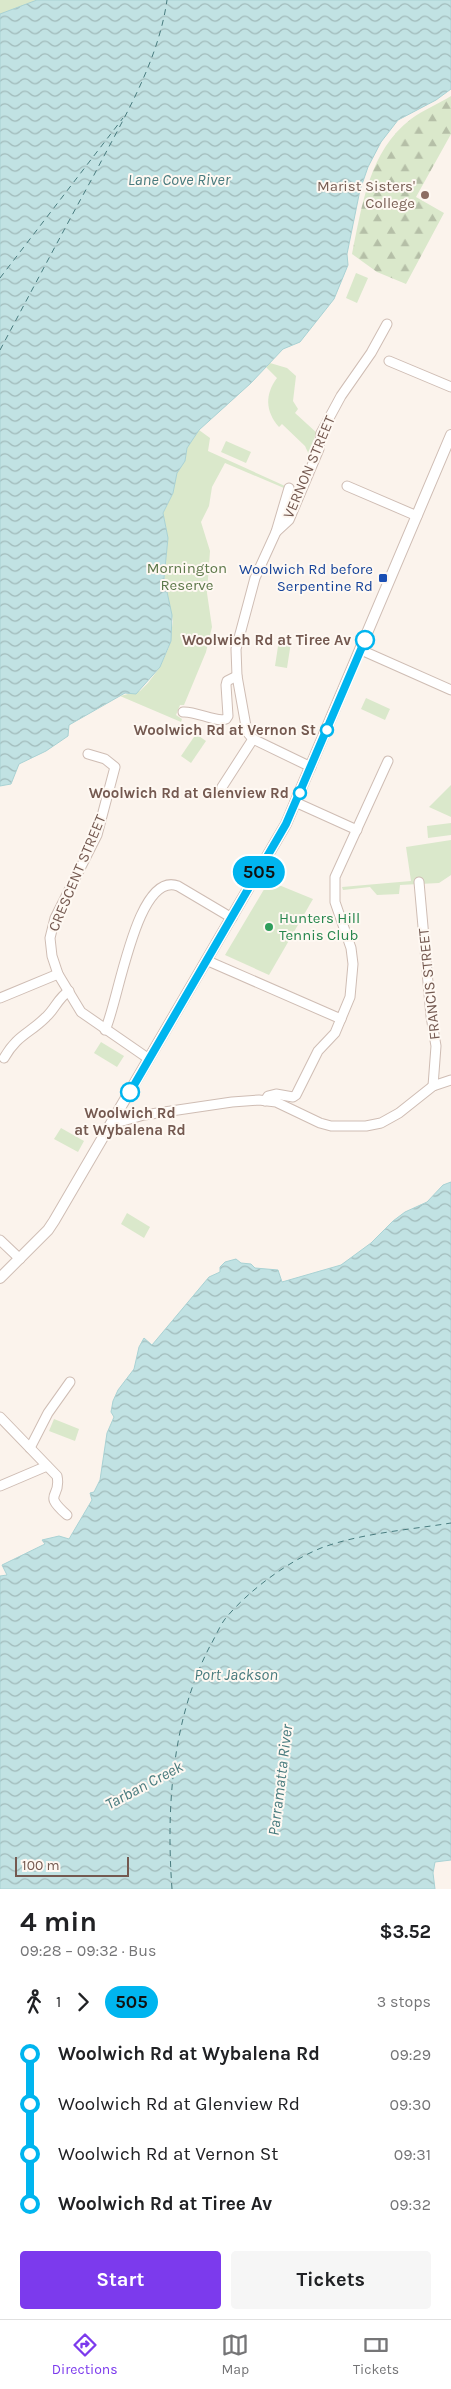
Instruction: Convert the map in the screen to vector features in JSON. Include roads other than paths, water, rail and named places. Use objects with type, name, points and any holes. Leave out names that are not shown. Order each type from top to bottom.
[{"type":"street","name":"VERNON STREET","points":[[276,532],[289,520],[319,449],[321,433],[341,396],[371,353],[387,324]]},
{"type":"street","points":[[390,361],[451,387]]},
{"type":"street","points":[[0,1278],[48,1230],[275,845],[311,767],[451,435]]},
{"type":"street","points":[[347,486],[417,516]]},
{"type":"street","name":"VERNON STREET","points":[[253,739],[244,724],[237,676],[236,648],[255,578],[276,532],[289,488]]},
{"type":"street","points":[[361,650],[451,690]]},
{"type":"street","points":[[183,712],[193,711],[217,720],[226,719],[228,716],[227,680],[237,676]]},
{"type":"street","points":[[222,787],[253,739],[311,767]]},
{"type":"street","name":"CRESCENT STREET","points":[[88,754],[104,759],[115,767],[96,835],[55,918],[50,938],[52,956],[58,974],[81,1012],[149,1059]]},
{"type":"street","points":[[264,1101],[268,1096],[276,1094],[294,1097],[296,1095],[318,1051],[334,1033],[350,997],[353,964],[346,929],[335,902],[334,888],[336,877],[388,761]]},
{"type":"street","points":[[295,802],[357,830]]},
{"type":"street","name":"FRANCIS STREET","points":[[419,882],[431,1016],[436,1046],[433,1086]]},
{"type":"street","points":[[105,1030],[130,943],[145,907],[160,887],[169,883],[178,886],[232,918]]},
{"type":"street","points":[[208,961],[341,1019]]},
{"type":"street","points":[[0,998],[58,974]]},
{"type":"street","points":[[4,1058],[17,1038],[46,1018],[60,998],[69,991]]},
{"type":"street","points":[[112,1124],[150,1114],[232,1102],[264,1101],[276,1102],[320,1124],[331,1126],[366,1126],[381,1122],[399,1112],[433,1086],[451,1080]]},
{"type":"street","points":[[0,1240],[20,1259]]},
{"type":"street","points":[[30,1448],[48,1413],[70,1382]]},
{"type":"street","points":[[0,1417],[58,1478],[53,1500],[54,1504],[67,1516]]},
{"type":"street","points":[[0,1486],[47,1466]]},
{"type":"water","name":"Lane Cove River","points":[[37,0],[451,0],[451,89],[436,100],[398,120],[381,142],[368,167],[360,190],[347,254],[348,265],[334,299],[300,342],[283,349],[251,383],[199,430],[187,448],[185,461],[177,473],[173,493],[163,513],[168,538],[164,578],[172,615],[171,641],[160,667],[136,694],[125,693],[69,725],[68,736],[46,751],[19,764],[11,784],[0,786],[0,14]]},
{"type":"water","name":"Port Jackson","points":[[451,1182],[451,1860],[435,1862],[433,1873],[435,1889],[0,1889],[0,1576],[7,1575],[2,1565],[45,1544],[42,1540],[59,1536],[69,1539],[92,1500],[90,1493],[94,1492],[100,1480],[107,1433],[114,1417],[111,1412],[113,1401],[118,1390],[134,1369],[139,1347],[144,1338],[152,1345],[209,1277],[220,1272],[220,1267],[225,1262],[236,1259],[241,1263],[251,1264],[255,1268],[278,1270],[282,1282],[341,1265],[371,1243],[393,1221],[405,1212],[427,1202],[443,1185]]},
{"type":"place","name":"Marist Sisters' College","points":[[425,195]]},
{"type":"place","name":"Woolwich Rd before Serpentine Rd","points":[[383,578]]},
{"type":"place","name":"Woolwich Rd at Tiree Av","points":[[365,640]]},
{"type":"place","name":"Woolwich Rd at Vernon St","points":[[327,730]]},
{"type":"place","name":"Woolwich Rd at Glenview Rd","points":[[300,793]]},
{"type":"place","name":"Hunters Hill Tennis Club","points":[[269,927]]},
{"type":"place","name":"Woolwich Rd at Wybalena Rd","points":[[130,1092]]},
{"type":"park label","name":"Mornington Reserve","points":[[187,576]]},
{"type":"water label","name":"Parramatta River","points":[[280,1780]]},
{"type":"water label","name":"Tarban Creek","points":[[144,1785]]}]
